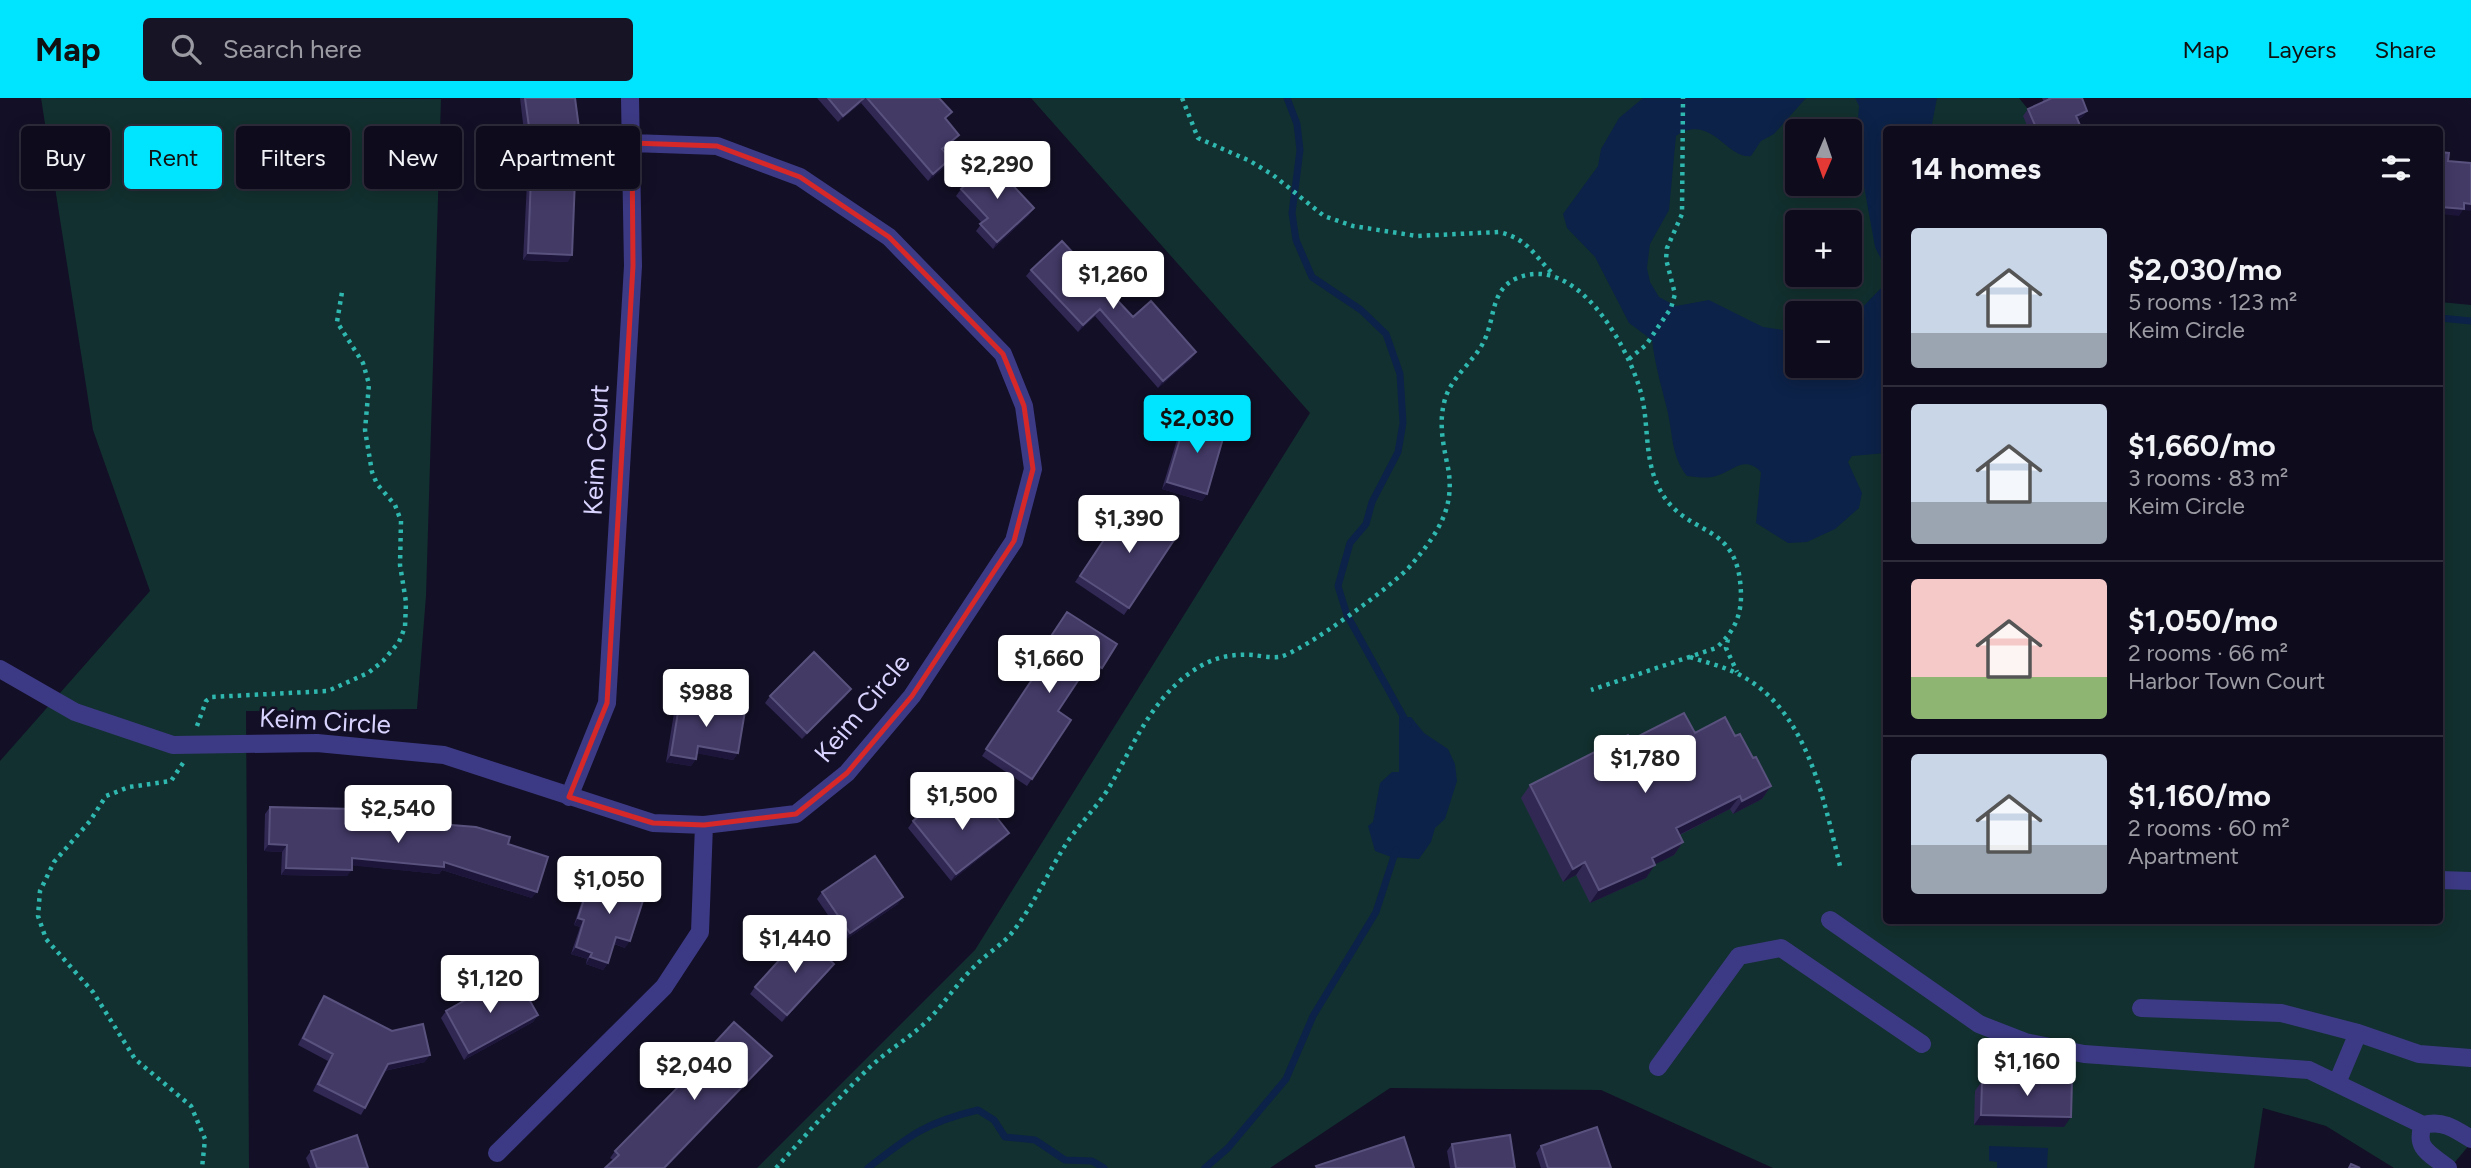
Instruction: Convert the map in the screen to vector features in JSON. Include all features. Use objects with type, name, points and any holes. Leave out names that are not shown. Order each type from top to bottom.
[{"type":"street","name":"Keim Court","points":[[630,98],[631,126]]},
{"type":"street","name":"Keim Circle","points":[[0,669],[75,712],[173,745],[317,743],[444,755],[653,823],[704,825],[796,814],[847,773],[912,696],[1014,541],[1033,469],[1024,406],[1003,354],[889,237],[800,177],[716,146],[640,143]]},
{"type":"street","name":"Keim Court","points":[[569,797],[607,703],[633,266],[632,189]]},
{"type":"street","points":[[497,1153],[664,987],[700,932],[704,825]]},
{"type":"street","points":[[2443,880],[2471,881]]},
{"type":"street","points":[[1830,920],[1979,1024],[2025,1042],[2084,1054],[2309,1070],[2423,1125],[2435,1122],[2449,1125],[2471,1139]]},
{"type":"street","points":[[1658,1067],[1739,956],[1781,948],[1922,1044]]},
{"type":"street","points":[[2141,1008],[2281,1013],[2358,1033],[2419,1054],[2471,1058]]},
{"type":"street","points":[[2337,1083],[2358,1033]]},
{"type":"street","points":[[2423,1125],[2418,1137],[2421,1146],[2448,1168]]},
{"type":"path","points":[[1182,98],[1198,138],[1273,175],[1324,216],[1353,226],[1416,236],[1499,232],[1511,235],[1531,247],[1553,274],[1588,298],[1629,359],[1641,394],[1650,461],[1659,489],[1682,515],[1732,549],[1741,569],[1741,604],[1726,648],[1737,673]]},
{"type":"path","points":[[1629,359],[1646,345],[1675,294],[1666,259],[1667,248],[1682,214],[1681,169],[1685,139],[1683,98]]},
{"type":"path","points":[[776,1168],[872,1065],[928,1021],[976,964],[1013,932],[1068,840],[1108,790],[1145,720],[1178,682],[1216,657],[1238,654],[1280,657],[1304,647],[1406,572],[1436,536],[1446,516],[1451,484],[1441,426],[1444,400],[1457,374],[1485,341],[1497,297],[1504,286],[1516,279],[1553,274]]},
{"type":"path","points":[[1591,690],[1716,648],[1729,637]]},
{"type":"path","points":[[1690,657],[1737,673],[1780,705],[1818,777],[1840,866]]},
{"type":"highlighted area","points":[[632,143],[717,146],[800,177],[889,237],[1003,354],[1024,406],[1033,469],[1014,541],[912,696],[847,773],[796,814],[704,825],[653,823],[569,797],[607,703],[633,266]]},
{"type":"green space","points":[[41,98],[441,99],[440,126],[364,126],[364,189],[438,189],[426,596],[417,709],[246,711],[249,1168],[0,1168],[0,761],[150,591],[93,430],[55,189],[110,189],[110,126],[45,126]]},
{"type":"green space","points":[[1031,98],[2019,98],[2042,126],[1883,126],[1883,924],[2443,924],[2443,302],[2471,305],[2471,1143],[2450,1168],[2394,1168],[2326,1126],[2263,1108],[2254,1168],[1773,1168],[1601,1090],[1390,1088],[1270,1168],[757,1168],[975,950],[1310,413]]},
{"type":"water","points":[[1643,98],[1806,98],[1774,134],[1761,141],[1751,156],[1734,151],[1709,133],[1699,130],[1688,130],[1676,136],[1669,210],[1650,244],[1647,268],[1650,282],[1659,297],[1676,306],[1709,300],[1763,327],[1785,330],[1785,378],[1862,378],[1862,308],[1883,286],[1883,453],[1852,456],[1848,462],[1862,493],[1859,508],[1835,529],[1807,542],[1788,543],[1756,523],[1761,472],[1755,467],[1744,464],[1722,474],[1702,478],[1687,476],[1682,468],[1675,453],[1652,340],[1629,323],[1595,257],[1567,228],[1563,214],[1598,166],[1601,149],[1619,118]]},
{"type":"water","points":[[1855,98],[1937,98],[1932,126],[1883,126],[1883,263],[1875,247],[1862,175],[1862,119],[1858,119],[1859,106]]},
{"type":"water","points":[[1399,717],[1411,717],[1424,733],[1448,749],[1455,764],[1457,781],[1445,819],[1435,828],[1431,842],[1419,859],[1391,857],[1375,851],[1368,826],[1373,822],[1380,783],[1392,772],[1399,772]]},
{"type":"water","points":[[1989,1146],[2048,1148],[2047,1168],[1997,1168],[1997,1162],[1989,1161]]},
{"type":"building","points":[[525,98],[575,98],[579,126],[529,126]]},
{"type":"building","points":[[828,98],[864,98],[843,116]]},
{"type":"building","points":[[867,98],[939,98],[952,112],[945,118],[959,135],[942,149],[950,159],[933,174]]},
{"type":"building","points":[[2082,98],[2087,111],[2076,116],[2080,126],[2035,126],[2028,109],[2050,99]]},
{"type":"building","points":[[2443,152],[2449,153],[2448,161],[2471,163],[2471,204],[2464,203],[2464,209],[2443,207]]},
{"type":"building","points":[[991,162],[1034,208],[997,242],[980,224],[988,218],[961,189]]},
{"type":"building","points":[[531,189],[575,189],[572,255],[528,253]]},
{"type":"building","points":[[1062,241],[1133,317],[1151,301],[1196,352],[1163,381],[1100,309],[1083,325],[1031,270]]},
{"type":"building","points":[[1187,416],[1226,428],[1207,494],[1167,482]]},
{"type":"building","points":[[1129,502],[1178,534],[1129,608],[1080,576]]},
{"type":"building","points":[[1067,612],[1117,644],[1102,668],[1091,661],[1058,711],[1071,720],[1032,779],[986,749],[1037,672],[1030,668]]},
{"type":"building","points":[[814,652],[851,689],[807,733],[770,696]]},
{"type":"building","points":[[680,700],[745,711],[738,753],[698,746],[696,759],[671,755]]},
{"type":"building","points":[[1684,713],[1695,733],[1725,717],[1735,736],[1740,734],[1753,758],[1756,757],[1771,786],[1742,801],[1740,796],[1676,828],[1683,842],[1652,858],[1655,865],[1599,890],[1585,862],[1573,869],[1530,785],[1628,735],[1631,740]]},
{"type":"building","points":[[978,794],[1009,833],[956,874],[913,821],[937,802],[949,817]]},
{"type":"building","points":[[270,807],[354,809],[353,817],[476,827],[510,837],[508,844],[548,857],[537,892],[444,862],[444,867],[352,858],[352,870],[286,868],[287,845],[269,844]]},
{"type":"building","points":[[875,856],[903,897],[850,933],[822,892]]},
{"type":"building","points":[[591,878],[619,887],[622,879],[647,888],[630,941],[616,937],[608,963],[590,957],[592,953],[576,947],[584,920],[578,918]]},
{"type":"building","points":[[802,935],[834,964],[787,1015],[755,987]]},
{"type":"building","points":[[501,980],[512,999],[525,992],[538,1015],[469,1053],[446,1011]]},
{"type":"building","points":[[324,996],[392,1031],[423,1024],[430,1055],[388,1064],[365,1108],[318,1084],[333,1054],[303,1038]]},
{"type":"building","points":[[734,1022],[772,1056],[664,1168],[605,1168],[619,1155],[615,1151],[688,1077],[685,1075]]},
{"type":"building","points":[[2072,1080],[2071,1117],[1981,1115],[1982,1081]]},
{"type":"building","points":[[1597,1127],[1611,1168],[1548,1168],[1541,1146]]},
{"type":"building","points":[[357,1135],[368,1168],[317,1168],[311,1151]]},
{"type":"building","points":[[1510,1135],[1515,1168],[1456,1168],[1452,1144]]},
{"type":"building","points":[[1404,1137],[1414,1168],[1316,1166]]},
{"type":"waterway","points":[[1287,98],[1297,124],[1300,150],[1292,213],[1296,240],[1312,277],[1361,310],[1386,334],[1400,374],[1403,423],[1398,452],[1372,502],[1366,524],[1350,543],[1338,586],[1347,615],[1408,725]]},
{"type":"waterway","points":[[2443,318],[2471,321]]},
{"type":"waterway","points":[[1205,1168],[1228,1148],[1286,1079],[1313,1016],[1376,912],[1396,850]]},
{"type":"waterway","points":[[868,1168],[920,1131],[945,1119],[978,1110],[994,1120],[1005,1137],[1035,1140],[1065,1160],[1092,1161],[1104,1168]]}]
